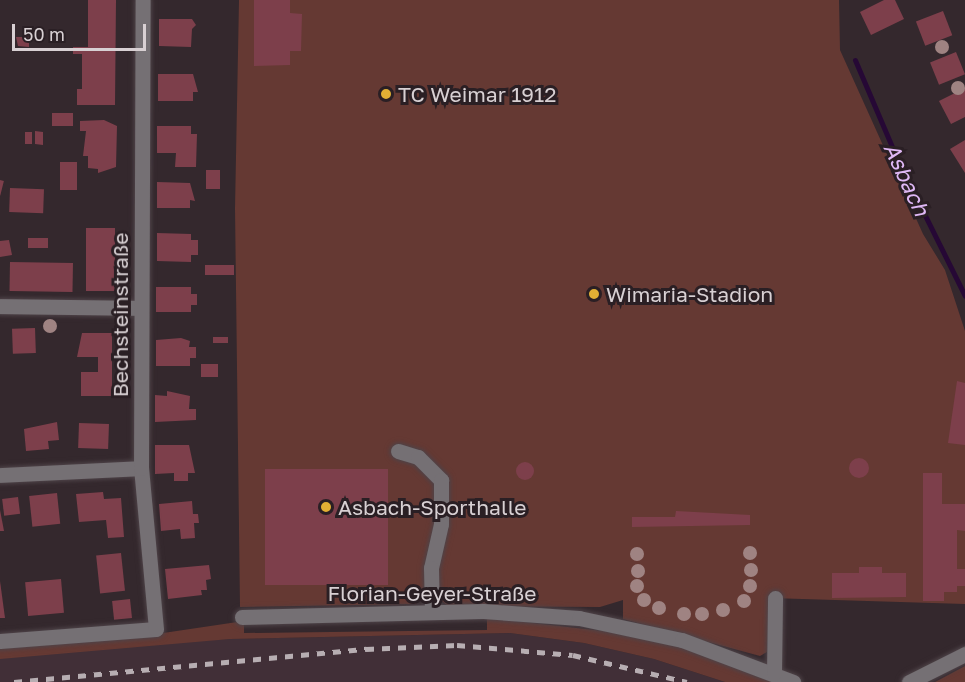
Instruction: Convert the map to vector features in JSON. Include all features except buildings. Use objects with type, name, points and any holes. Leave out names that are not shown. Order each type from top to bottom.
[{"type":"street","name":"Bechsteinstraße","points":[[0,641],[156,629],[141,468],[143,0]]},
{"type":"street","points":[[0,306],[141,308]]},
{"type":"street","points":[[398,451],[418,457],[441,480],[441,524],[431,568],[432,612]]},
{"type":"street","points":[[0,475],[141,468]]},
{"type":"street","points":[[774,673],[775,598]]},
{"type":"street","name":"Florian-Geyer-Straße","points":[[242,617],[483,611],[579,618],[681,640],[793,682]]},
{"type":"street","points":[[909,682],[965,654]]},
{"type":"shaded area","name":"Wimaria-Stadion","points":[[239,0],[839,0],[840,50],[923,234],[945,270],[965,331],[965,604],[770,598],[767,652],[760,656],[623,619],[623,600],[600,607],[448,606],[431,592],[416,593],[416,604],[240,607],[235,208]]},
{"type":"shaded area","points":[[487,618],[621,633],[678,646],[775,682],[725,682],[654,659],[584,643],[510,633],[230,639],[0,659],[0,648],[143,636],[244,621],[244,633],[487,630]]},
{"type":"shaded area","points":[[510,633],[584,643],[654,659],[725,682],[0,682],[0,651],[230,639]]},
{"type":"shaded area","points":[[965,666],[965,682],[935,682]]},
{"type":"waterway","name":"Asbach","points":[[855,60],[899,163],[965,296]]},
{"type":"railway","points":[[14,682],[366,649],[457,645],[573,655],[687,682]]},
{"type":"place","name":"TC Weimar 1912","points":[[386,94]]},
{"type":"place","name":"Wimaria-Stadion","points":[[594,294]]},
{"type":"place","name":"Asbach-Sporthalle","points":[[326,507]]}]
